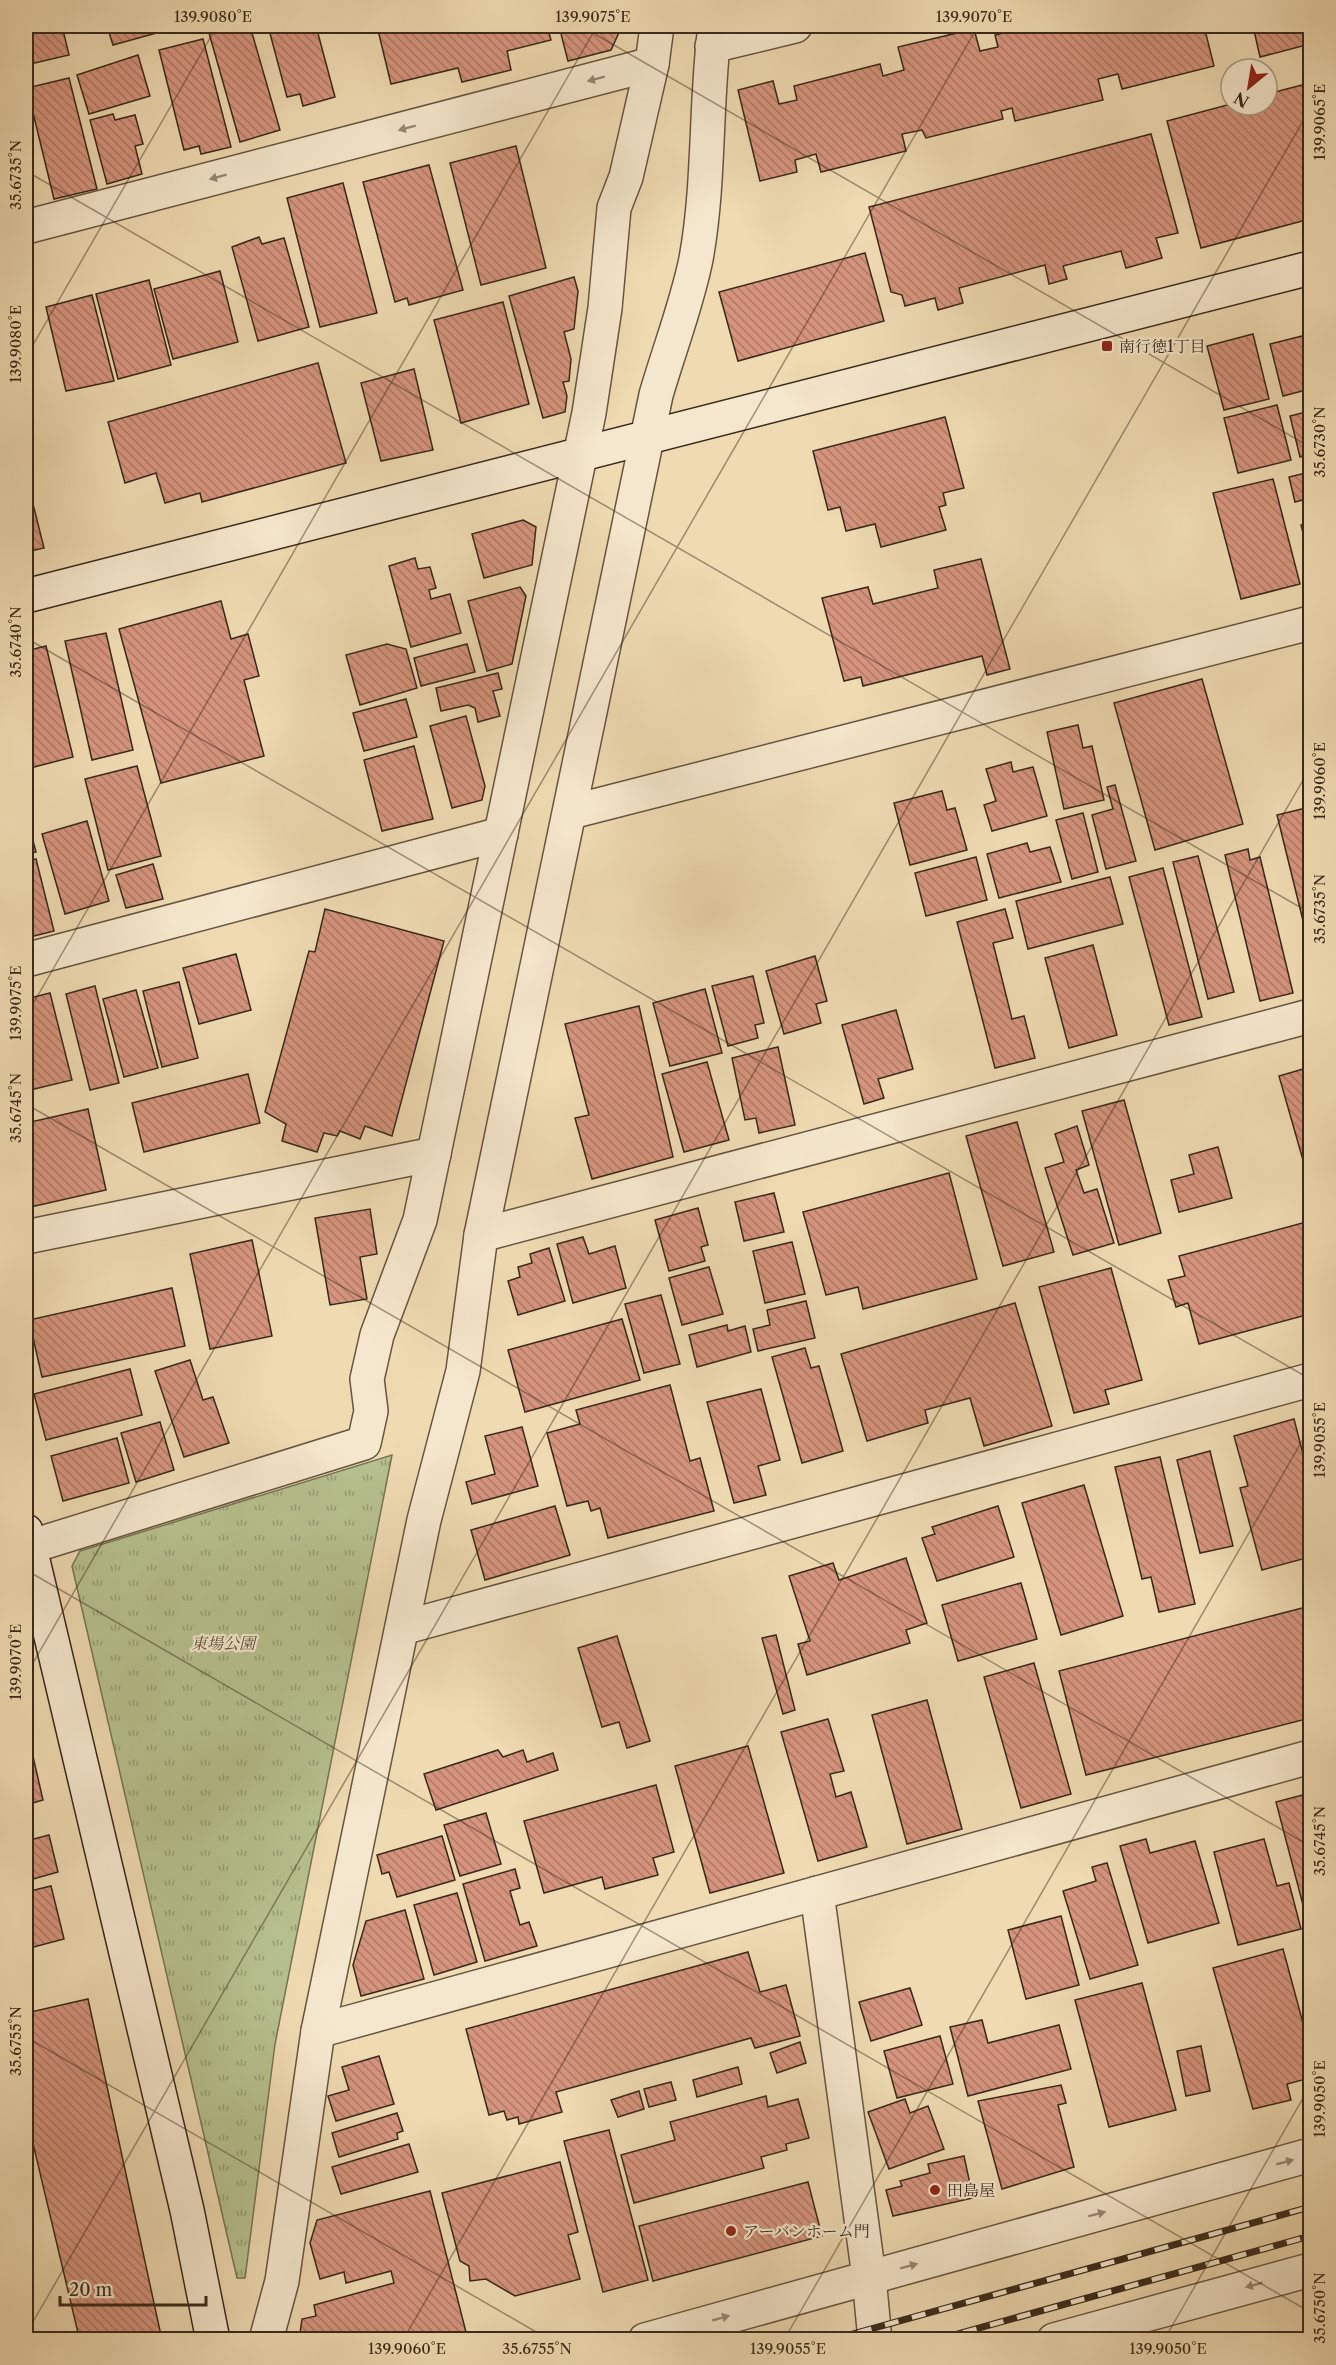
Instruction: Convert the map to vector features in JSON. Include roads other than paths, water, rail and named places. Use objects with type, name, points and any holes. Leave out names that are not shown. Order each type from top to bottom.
[{"type":"street","points":[[213,2340],[187,2210],[27,1542],[364,1443],[371,1410],[367,1378],[377,1335],[420,1220],[580,453],[605,308],[614,208],[626,177],[652,64],[657,26]]},
{"type":"street","points":[[266,2340],[282,2281],[318,2031],[424,1520],[463,1371],[481,1235],[571,812],[656,395],[695,260],[702,218],[714,36],[795,26]]},
{"type":"street","points":[[26,226],[652,64]]},
{"type":"street","points":[[26,596],[1311,268]]},
{"type":"street","points":[[571,812],[1311,623]]},
{"type":"street","points":[[26,960],[501,834]]},
{"type":"street","points":[[481,1235],[1311,1016]]},
{"type":"street","points":[[26,1237],[434,1154]]},
{"type":"street","points":[[402,1628],[1311,1380]]},
{"type":"street","points":[[318,2031],[1311,1757]]},
{"type":"street","points":[[818,1893],[869,2277],[875,2340]]},
{"type":"street","points":[[645,2340],[1311,2155]]},
{"type":"street","points":[[1054,2340],[1311,2270]]},
{"type":"railway","points":[[831,2340],[1310,2207]]},
{"type":"railway","points":[[936,2340],[1310,2236]]},
{"type":"place","name":"南行徳1丁目","points":[[1107,346]]},
{"type":"place","name":"田島屋","points":[[935,2190]]},
{"type":"place","name":"アーバンホーム門","points":[[731,2231]]},
{"type":"park label","name":"東場公園","points":[[223,1643]]}]
